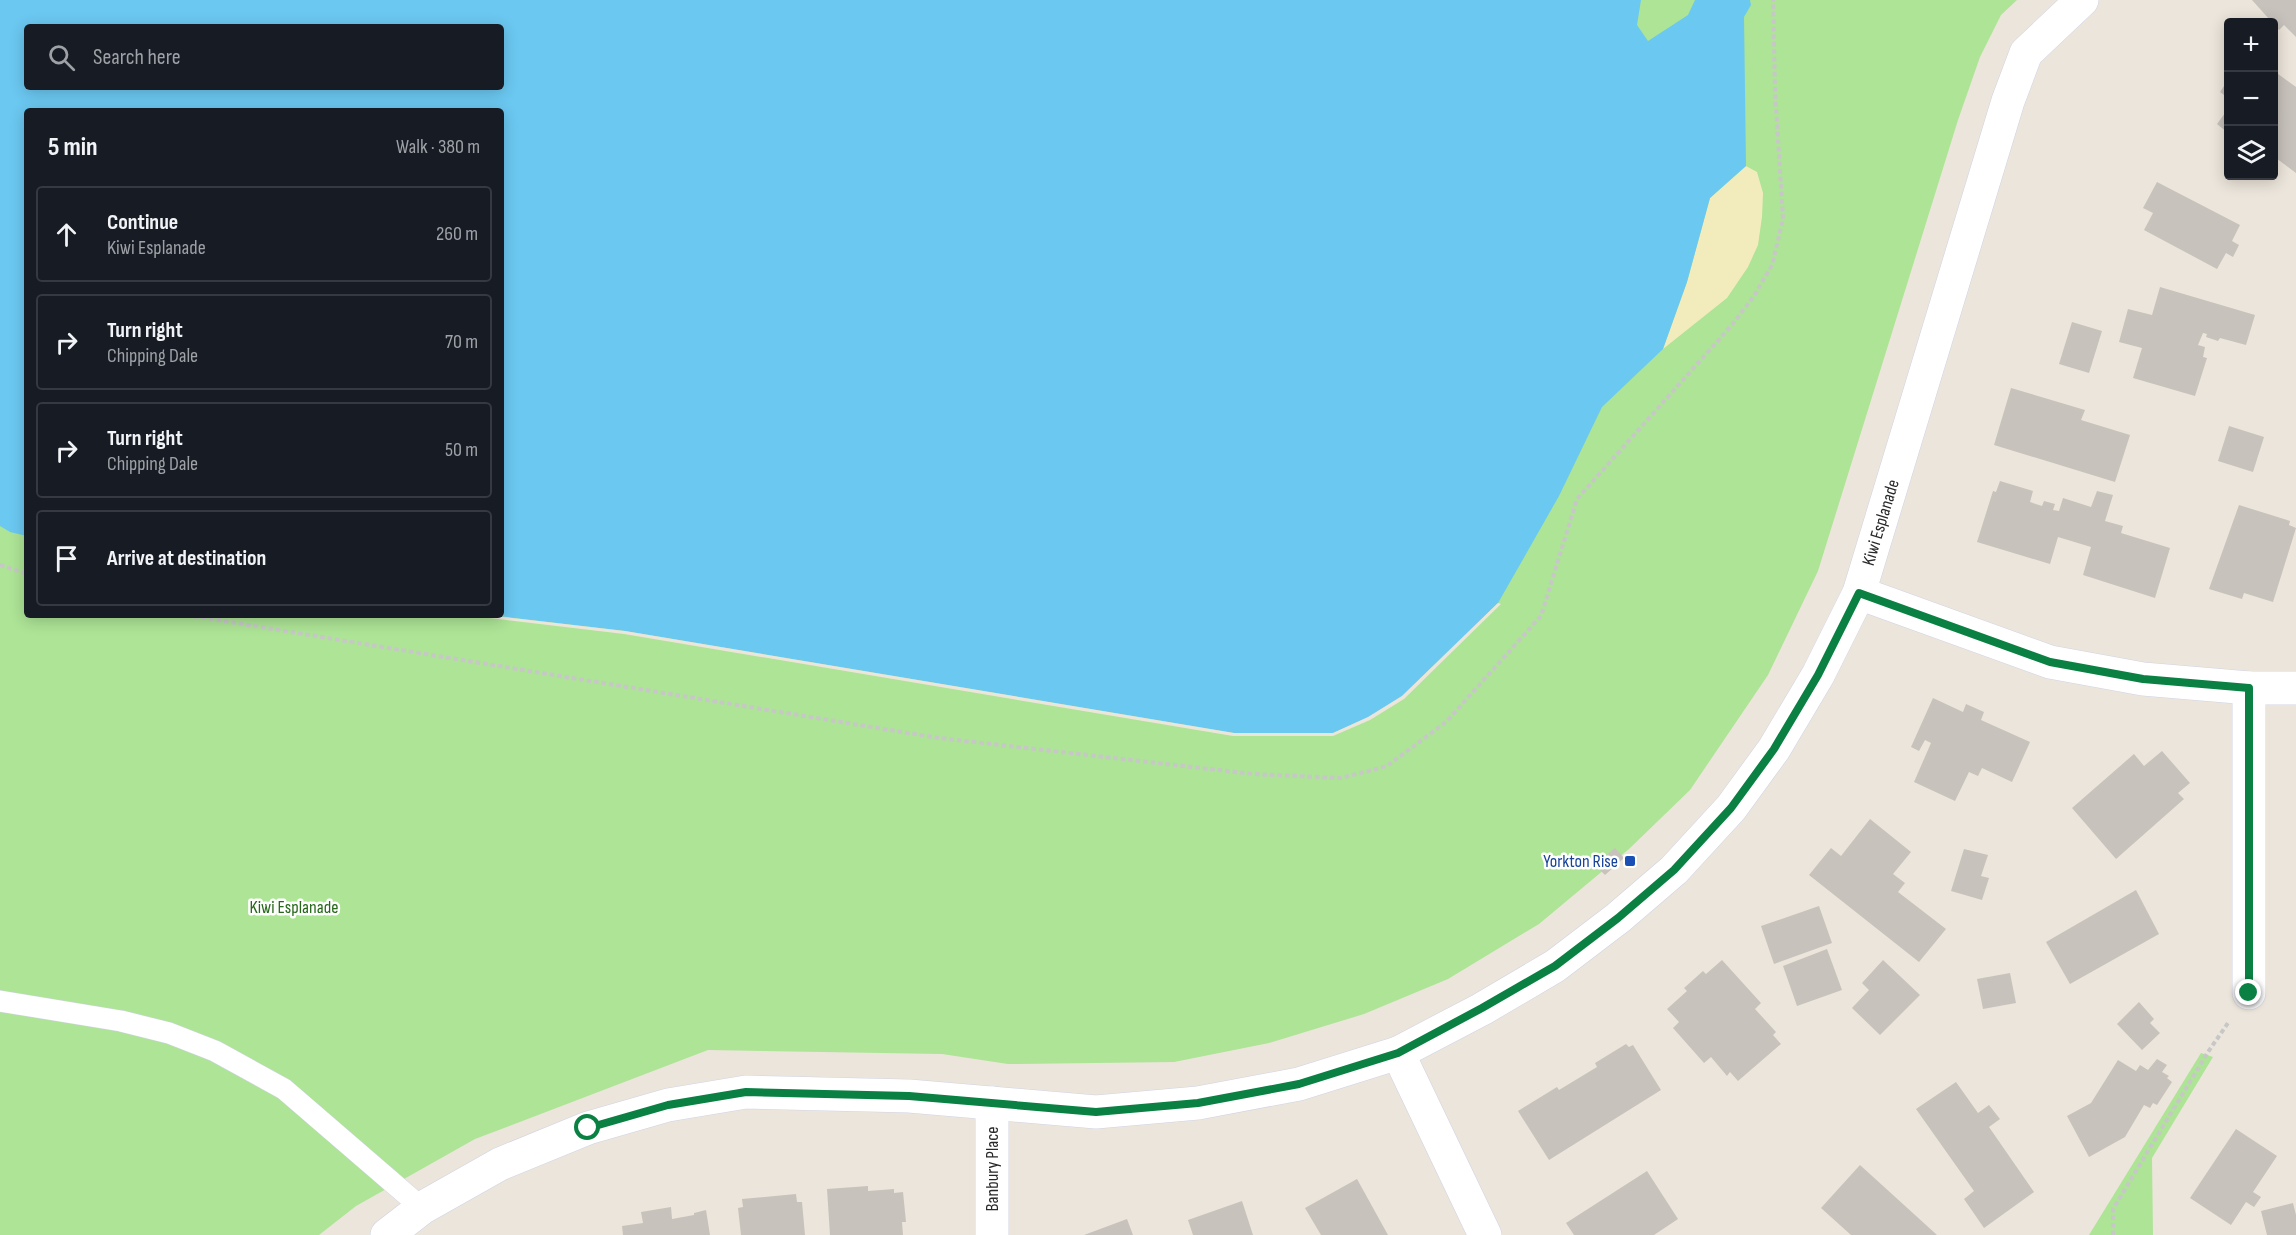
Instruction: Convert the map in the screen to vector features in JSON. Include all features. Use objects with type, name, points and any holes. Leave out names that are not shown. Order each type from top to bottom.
[{"type":"street","name":"Kiwi Esplanade","points":[[387,1235],[422,1208],[500,1164],[588,1128],[668,1105],[746,1092],[909,1096],[1096,1112],[1198,1103],[1299,1084],[1398,1053],[1555,966],[1618,918],[1674,870],[1731,808],[1774,749],[1818,675],[1859,593],[2008,101],[2026,53],[2082,0]]},
{"type":"street","points":[[1859,593],[2050,662],[2143,679],[2249,688],[2296,688]]},
{"type":"street","points":[[2249,688],[2249,993]]},
{"type":"street","points":[[1398,1053],[1485,1235]]},
{"type":"street","name":"Banbury Place","points":[[992,1103],[992,1235]]},
{"type":"lane","points":[[0,1001],[121,1021],[169,1034],[214,1051],[284,1089],[422,1208]]},
{"type":"path","points":[[205,618],[939,738],[1253,774],[1341,778],[1387,766],[1446,722],[1541,616],[1577,499],[1731,326],[1754,296],[1772,265],[1784,219],[1775,91],[1773,0]]},
{"type":"path","points":[[0,566],[24,573]]},
{"type":"path","points":[[2113,1235],[2114,1209],[2208,1052],[2249,993]]},
{"type":"green space","points":[[0,0],[2017,0],[2001,15],[1980,57],[1958,120],[1818,571],[1768,675],[1690,790],[1629,849],[1539,924],[1448,979],[1364,1014],[1269,1043],[1174,1062],[1008,1064],[942,1054],[708,1050],[475,1139],[356,1206],[319,1235],[0,1235]]},
{"type":"green space","points":[[2201,1053],[2213,1057],[2152,1158],[2153,1235],[2089,1235]]},
{"type":"sand","points":[[1746,166],[1757,172],[1763,193],[1758,245],[1748,267],[1727,298],[1663,349],[1687,282],[1710,198]]},
{"type":"water","points":[[0,0],[1641,0],[1637,25],[1648,41],[1688,15],[1695,0],[1750,0],[1751,5],[1744,17],[1746,166],[1710,198],[1687,282],[1663,349],[1602,407],[1559,496],[1498,603],[1402,696],[1369,717],[1333,733],[1234,733],[625,631],[504,617],[504,108],[24,108],[24,535],[10,532],[0,526]]},
{"type":"pier","points":[[1498,603],[1501,604],[1404,699],[1370,720],[1333,736],[1233,736],[624,634],[490,618],[504,617],[625,631],[1234,733],[1333,733],[1368,717],[1402,696]]},
{"type":"building","points":[[2252,0],[2296,0],[2296,37],[2284,25],[2279,30],[2278,18],[2268,18]]},
{"type":"building","points":[[2278,74],[2296,87],[2296,173],[2278,160]]},
{"type":"building","points":[[2224,114],[2224,130],[2217,124]]},
{"type":"building","points":[[2157,182],[2240,225],[2232,241],[2239,245],[2233,257],[2226,253],[2217,269],[2144,230],[2153,213],[2143,208]]},
{"type":"building","points":[[2160,287],[2255,315],[2246,345],[2220,338],[2218,341],[2206,337],[2207,334],[2203,333],[2198,345],[2205,347],[2203,357],[2207,358],[2195,396],[2133,378],[2142,348],[2119,342],[2128,309],[2152,315]]},
{"type":"building","points":[[2072,322],[2102,331],[2089,373],[2059,364]]},
{"type":"building","points":[[2011,388],[2085,410],[2081,420],[2130,435],[2115,482],[1994,445]]},
{"type":"building","points":[[2229,426],[2264,437],[2253,472],[2218,461]]},
{"type":"building","points":[[2000,481],[2033,491],[2030,502],[2042,506],[2044,501],[2055,504],[2053,510],[2059,511],[2063,498],[2091,507],[2097,491],[2113,495],[2105,521],[2123,526],[2121,533],[2170,548],[2155,598],[2083,575],[2091,547],[2058,537],[2050,564],[1977,542],[1993,491],[1996,492]]},
{"type":"building","points":[[2239,505],[2290,521],[2289,525],[2296,528],[2273,602],[2244,593],[2242,599],[2209,589]]},
{"type":"building","points":[[1933,698],[1963,712],[1966,704],[1984,712],[1981,720],[2030,742],[2012,782],[1982,768],[1978,776],[1969,772],[1955,801],[1914,782],[1931,743],[1925,740],[1919,751],[1911,747]]},
{"type":"building","points":[[2162,751],[2190,783],[2178,793],[2184,799],[2116,859],[2072,808],[2134,754],[2144,766]]},
{"type":"building","points":[[1870,819],[1911,852],[1893,874],[1905,883],[1898,892],[1946,929],[1919,962],[1809,875],[1831,848],[1841,856]]},
{"type":"building","points":[[1615,848],[1624,858],[1605,875],[1595,865]]},
{"type":"building","points":[[1964,849],[1988,855],[1981,876],[1989,878],[1982,900],[1951,891]]},
{"type":"building","points":[[2136,890],[2159,934],[2070,984],[2046,942]]},
{"type":"building","points":[[1819,906],[1832,943],[1774,964],[1761,926]]},
{"type":"building","points":[[1827,949],[1842,990],[1797,1006],[1783,966]]},
{"type":"building","points":[[1722,960],[1761,1003],[1755,1009],[1776,1032],[1773,1035],[1781,1044],[1738,1081],[1730,1072],[1727,1076],[1711,1057],[1704,1063],[1673,1028],[1679,1022],[1667,1009],[1687,991],[1684,988],[1703,971],[1706,974]]},
{"type":"building","points":[[1883,960],[1920,995],[1880,1035],[1852,1008],[1869,990],[1862,983]]},
{"type":"building","points":[[2010,973],[2016,1003],[1983,1009],[1977,979]]},
{"type":"building","points":[[2139,1002],[2154,1019],[2150,1023],[2160,1033],[2142,1050],[2117,1024]]},
{"type":"building","points":[[1626,1044],[1629,1047],[1633,1045],[1661,1090],[1549,1160],[1518,1111],[1557,1087],[1559,1090],[1597,1067],[1595,1063]]},
{"type":"building","points":[[2157,1059],[2167,1065],[2162,1072],[2169,1076],[2167,1078],[2172,1082],[2157,1105],[2153,1103],[2150,1108],[2144,1105],[2125,1137],[2089,1157],[2067,1116],[2091,1103],[2118,1060],[2136,1071],[2140,1065],[2148,1070]]},
{"type":"building","points":[[1956,1082],[1978,1113],[1989,1105],[2000,1119],[1989,1127],[2034,1192],[1984,1228],[1964,1199],[1974,1191],[1916,1109]]},
{"type":"building","points":[[2236,1129],[2277,1156],[2253,1192],[2261,1197],[2254,1207],[2246,1202],[2231,1225],[2190,1198]]},
{"type":"building","points":[[1860,1165],[1937,1235],[1851,1235],[1821,1208]]},
{"type":"building","points":[[1647,1171],[1678,1219],[1654,1235],[1574,1235],[1566,1223]]},
{"type":"building","points":[[1357,1179],[1388,1235],[1321,1235],[1305,1208]]},
{"type":"building","points":[[868,1186],[868,1191],[894,1189],[894,1193],[903,1192],[906,1222],[902,1222],[903,1235],[830,1235],[827,1189]]},
{"type":"building","points":[[796,1194],[797,1202],[802,1202],[805,1235],[741,1235],[738,1208],[743,1207],[742,1199]]},
{"type":"building","points":[[1242,1201],[1253,1235],[1193,1235],[1188,1220]]},
{"type":"building","points":[[2293,1203],[2296,1215],[2296,1235],[2267,1235],[2261,1211]]},
{"type":"building","points":[[671,1207],[672,1219],[706,1210],[710,1235],[623,1235],[622,1226],[643,1223],[641,1212]]},
{"type":"building","points":[[1127,1219],[1133,1235],[1084,1235]]},
{"type":"place","name":"Yorkton Rise","points":[[1630,861]]},
{"type":"route","points":[[588,1128],[668,1105],[746,1092],[830,1092],[909,1096],[1096,1112],[1198,1103],[1299,1084],[1398,1053],[1555,966],[1618,918],[1674,870],[1731,808],[1774,749],[1818,675],[1859,593],[2050,662],[2143,679],[2249,688],[2249,993]]}]
